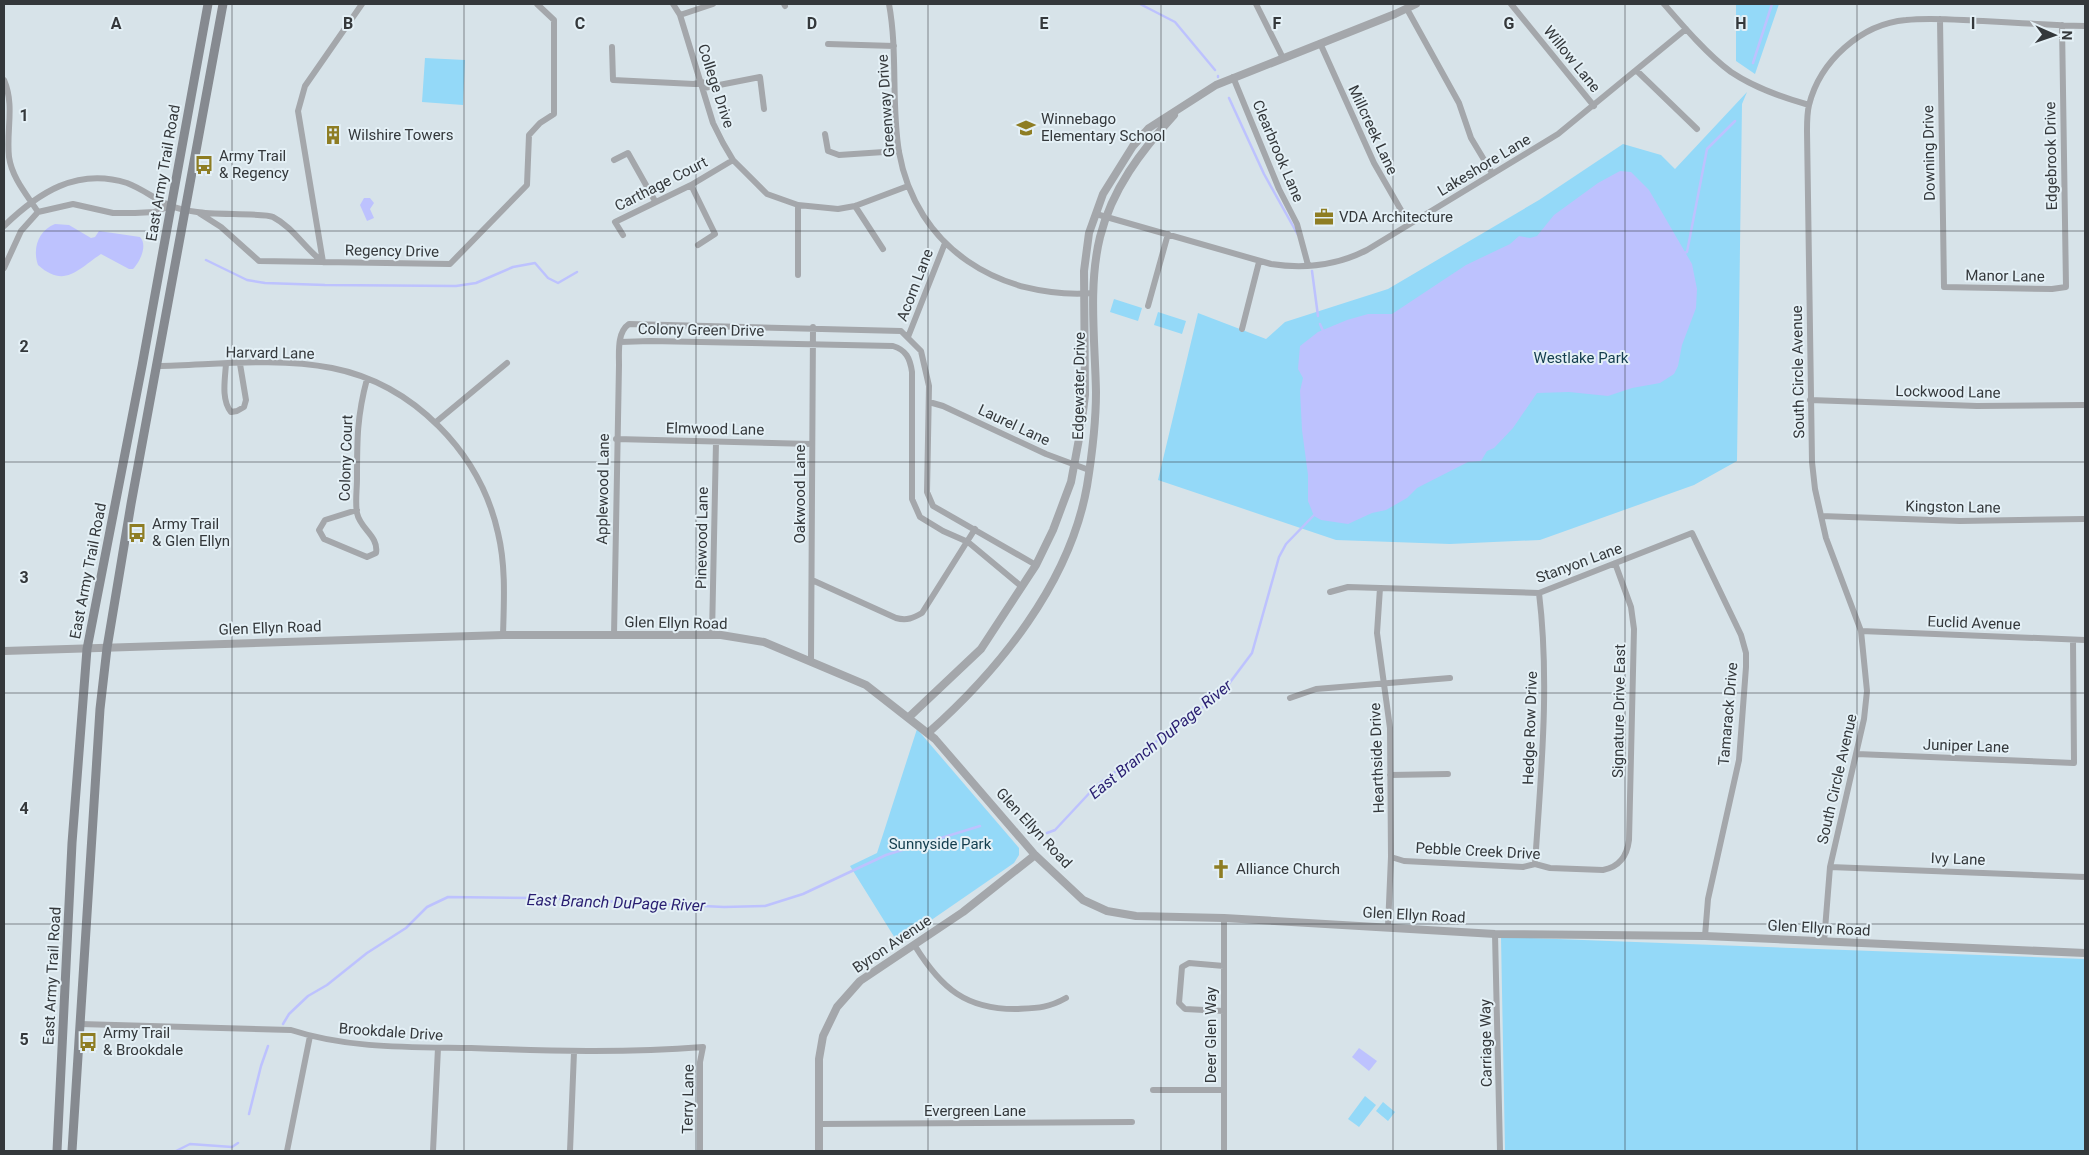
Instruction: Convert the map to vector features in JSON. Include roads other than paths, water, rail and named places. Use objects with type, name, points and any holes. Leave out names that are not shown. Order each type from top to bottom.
[{"type":"main road","name":"East Army Trail Road","points":[[57,1151],[73,834],[86,649],[208,4]]},
{"type":"main road","name":"East Army Trail Road","points":[[72,1151],[100,709],[107,648],[223,4]]},
{"type":"main road","points":[[64,1020],[79,1036]]},
{"type":"street","name":"Regency Drive","points":[[323,262],[298,111],[305,86],[362,4]]},
{"type":"street","name":"Regency Drive","points":[[198,212],[221,227],[259,262],[450,264],[527,185],[530,135],[540,123],[554,114],[554,20],[536,4]]},
{"type":"street","name":"College Drive","points":[[673,4],[680,15],[703,85],[713,123],[733,160],[767,194],[798,205],[838,209],[855,206],[908,186]]},
{"type":"street","points":[[680,15],[713,4]]},
{"type":"street","name":"Greenway Drive","points":[[889,4],[894,46],[899,151],[908,186],[925,218],[945,243],[974,266],[1009,283],[1039,291],[1094,293]]},
{"type":"street","points":[[1256,4],[1283,58]]},
{"type":"street","name":"Edgewater Drive","points":[[908,718],[981,649],[1036,565],[1053,530],[1075,465],[1085,396],[1083,294],[1090,233],[1103,194],[1133,146],[1150,128],[1183,104],[1233,77],[1408,9],[1416,4]]},
{"type":"street","name":"Willow Lane","points":[[1511,4],[1594,106]]},
{"type":"street","points":[[1664,4],[1686,29],[1737,75],[1770,92],[1809,105]]},
{"type":"street","points":[[1408,9],[1459,103],[1471,138],[1492,174]]},
{"type":"street","name":"South Circle Avenue","points":[[1824,942],[1830,867],[1857,754],[1867,691],[1861,631],[1836,566],[1821,516],[1812,462],[1807,131],[1809,105],[1828,66],[1844,48],[1864,34],[1886,24],[1905,20],[1940,19],[2085,26]]},
{"type":"street","name":"Downing Drive","points":[[1940,19],[1944,287]]},
{"type":"street","name":"Edgebrook Drive","points":[[2062,25],[2066,286]]},
{"type":"street","name":"Lakeshore Lane","points":[[1096,214],[1259,262],[1294,267],[1308,264],[1320,266],[1357,256],[1558,134],[1686,29]]},
{"type":"street","name":"Millcreek Lane","points":[[1320,43],[1374,163],[1409,224]]},
{"type":"street","points":[[828,44],[894,46]]},
{"type":"street","points":[[612,47],[612,80],[703,85],[760,77],[764,109]]},
{"type":"street","points":[[1637,71],[1697,129]]},
{"type":"street","name":"Clearbrook Lane","points":[[1233,77],[1279,190],[1297,224],[1308,264]]},
{"type":"street","points":[[4,80],[11,106],[8,142],[10,162],[16,178],[38,212],[21,231],[4,268]]},
{"type":"street","name":"Edgewater Drive","points":[[928,733],[1000,660],[1034,615],[1062,560],[1077,523],[1089,470],[1095,428],[1094,293],[1100,238],[1114,197],[1140,153],[1183,104]]},
{"type":"street","points":[[825,134],[828,151],[839,155],[899,151]]},
{"type":"street","points":[[614,160],[628,153],[656,201]]},
{"type":"street","name":"Carthage Court","points":[[623,236],[615,222],[691,185],[733,160]]},
{"type":"street","name":"Regency Drive","points":[[4,226],[31,201],[67,182],[97,178],[126,183],[171,206],[198,212],[271,215],[291,228],[307,250],[323,262]]},
{"type":"street","points":[[691,185],[715,234],[698,245]]},
{"type":"street","name":"Regency Drive","points":[[38,212],[73,204],[113,213],[154,212],[171,206]]},
{"type":"street","points":[[798,205],[798,275]]},
{"type":"street","points":[[855,206],[883,249]]},
{"type":"street","points":[[1148,306],[1168,234]]},
{"type":"street","name":"Acorn Lane","points":[[908,337],[945,243]]},
{"type":"street","points":[[1242,329],[1259,262]]},
{"type":"street","name":"Manor Lane","points":[[1944,287],[2052,289],[2066,286]]},
{"type":"street","name":"Colony Green Drive","points":[[908,337],[901,331],[892,330],[629,324],[624,327],[620,342],[813,344],[893,346],[903,349],[910,360],[912,372],[912,499],[920,517],[968,542],[1022,587]]},
{"type":"street","name":"Oakwood Lane","points":[[810,660],[814,327]]},
{"type":"street","points":[[908,337],[921,351],[929,386],[928,492],[932,506],[1036,565]]},
{"type":"street","name":"Applewood Lane","points":[[614,636],[616,439],[620,342]]},
{"type":"street","points":[[436,422],[507,363]]},
{"type":"street","points":[[226,364],[226,406],[231,412],[237,412],[244,407],[246,400],[240,364]]},
{"type":"street","name":"Harvard Lane","points":[[157,366],[299,364],[333,368],[367,379],[402,397],[436,422],[470,466],[489,504],[498,532],[503,559],[504,635]]},
{"type":"street","name":"Colony Court","points":[[357,510],[325,520],[319,530],[324,539],[367,557],[376,553],[377,546],[372,536],[362,526],[357,510],[358,418],[367,379]]},
{"type":"street","name":"Lockwood Lane","points":[[1810,400],[1977,406],[2085,405]]},
{"type":"street","name":"Laurel Lane","points":[[929,402],[943,406],[1089,470]]},
{"type":"street","name":"Elmwood Lane","points":[[616,439],[812,444]]},
{"type":"street","name":"Pinewood Lane","points":[[712,635],[716,442]]},
{"type":"street","name":"Kingston Lane","points":[[1821,516],[1960,521],[2085,519]]},
{"type":"street","points":[[812,580],[896,618],[906,620],[922,612],[975,529]]},
{"type":"street","name":"Stanyon Lane","points":[[1330,592],[1348,587],[1539,593],[1692,533]]},
{"type":"street","name":"Tamarack Drive","points":[[1692,533],[1740,635],[1746,653],[1739,760],[1708,899],[1705,936]]},
{"type":"street","name":"Signature Drive East","points":[[1616,563],[1631,607],[1634,629],[1629,840],[1622,861]]},
{"type":"street","name":"Hearthside Drive","points":[[1380,588],[1377,633],[1390,728],[1391,857],[1388,927]]},
{"type":"street","name":"Hedge Row Drive","points":[[1535,864],[1542,779],[1545,657],[1539,593]]},
{"type":"street","name":"Euclid Avenue","points":[[1861,631],[2085,640]]},
{"type":"street","name":"Glen Ellyn Road","points":[[4,651],[504,635],[712,635],[764,642],[866,684],[928,733],[1035,854],[1083,900],[1107,911],[1136,916],[1224,918],[1495,934],[1705,936],[2085,953]]},
{"type":"street","name":"Juniper Lane","points":[[1857,754],[2074,764],[2073,640]]},
{"type":"street","points":[[1290,698],[1316,689],[1450,678]]},
{"type":"street","points":[[1390,775],[1448,774]]},
{"type":"street","name":"Byron Avenue","points":[[820,1151],[819,1059],[823,1036],[832,1014],[860,981],[915,946],[985,896],[1035,854]]},
{"type":"street","name":"Pebble Creek Drive","points":[[1391,857],[1404,861],[1523,867],[1535,864],[1550,868],[1603,870],[1611,868],[1622,861]]},
{"type":"street","name":"Ivy Lane","points":[[1830,867],[2085,877]]},
{"type":"street","name":"Deer Glen Way","points":[[1224,918],[1224,1151]]},
{"type":"street","name":"Carriage Way","points":[[1495,934],[1500,1151]]},
{"type":"street","points":[[915,946],[935,976],[957,995],[974,1004],[991,1008],[1048,1008],[1066,998]]},
{"type":"street","points":[[1224,966],[1189,963],[1182,967],[1179,1003],[1185,1009],[1224,1011]]},
{"type":"street","name":"Brookdale Drive","points":[[80,1024],[291,1030],[310,1036],[354,1044],[438,1048],[574,1052],[703,1047]]},
{"type":"street","points":[[287,1151],[310,1036]]},
{"type":"street","name":"Terry Lane","points":[[700,1151],[700,1062],[703,1047]]},
{"type":"street","points":[[433,1151],[438,1048]]},
{"type":"street","points":[[570,1151],[574,1052]]},
{"type":"street","points":[[1153,1090],[1224,1090]]},
{"type":"street","name":"Evergreen Lane","points":[[819,1124],[1132,1122]]},
{"type":"waterway","points":[[1140,4],[1175,22],[1215,70]]},
{"type":"waterway","points":[[1753,63],[1772,4]]},
{"type":"waterway","points":[[1229,98],[1264,174],[1298,235]]},
{"type":"waterway","points":[[1684,253],[1687,252],[1707,149],[1735,121]]},
{"type":"waterway","points":[[206,260],[247,280],[265,283],[325,285],[456,286],[476,283],[513,267],[535,263],[548,278],[558,283],[577,272]]},
{"type":"waterway","points":[[1312,271],[1318,316]]},
{"type":"waterway","points":[[1320,324],[1324,333]]},
{"type":"waterway","name":"East Branch DuPage River","points":[[1047,833],[1055,830],[1096,786],[1222,693],[1252,653],[1279,557],[1286,544],[1316,513]]},
{"type":"waterway","name":"East Branch DuPage River","points":[[283,1024],[289,1014],[308,996],[327,985],[367,953],[406,928],[427,907],[448,897],[540,898],[724,907],[765,906],[803,894],[886,855],[980,826]]},
{"type":"waterway","name":"East Branch DuPage River","points":[[249,1114],[268,1046]]},
{"type":"waterway","name":"East Branch DuPage River","points":[[176,1151],[190,1144],[232,1147],[238,1143]]},
{"type":"place","name":"Winnebago Elementary School","points":[[1026,128]]},
{"type":"place","name":"Wilshire Towers","points":[[333,135]]},
{"type":"place","name":"Army Trail & Regency","points":[[204,165]]},
{"type":"place","name":"VDA Architecture","points":[[1324,217]]},
{"type":"place","name":"Army Trail & Glen Ellyn","points":[[137,533]]},
{"type":"place","name":"Alliance Church","points":[[1221,869]]},
{"type":"place","name":"Army Trail & Brookdale","points":[[88,1042]]},
{"type":"park label","name":"Westlake Park","points":[[1581,358]]},
{"type":"park label","name":"Sunnyside Park","points":[[940,844]]}]
